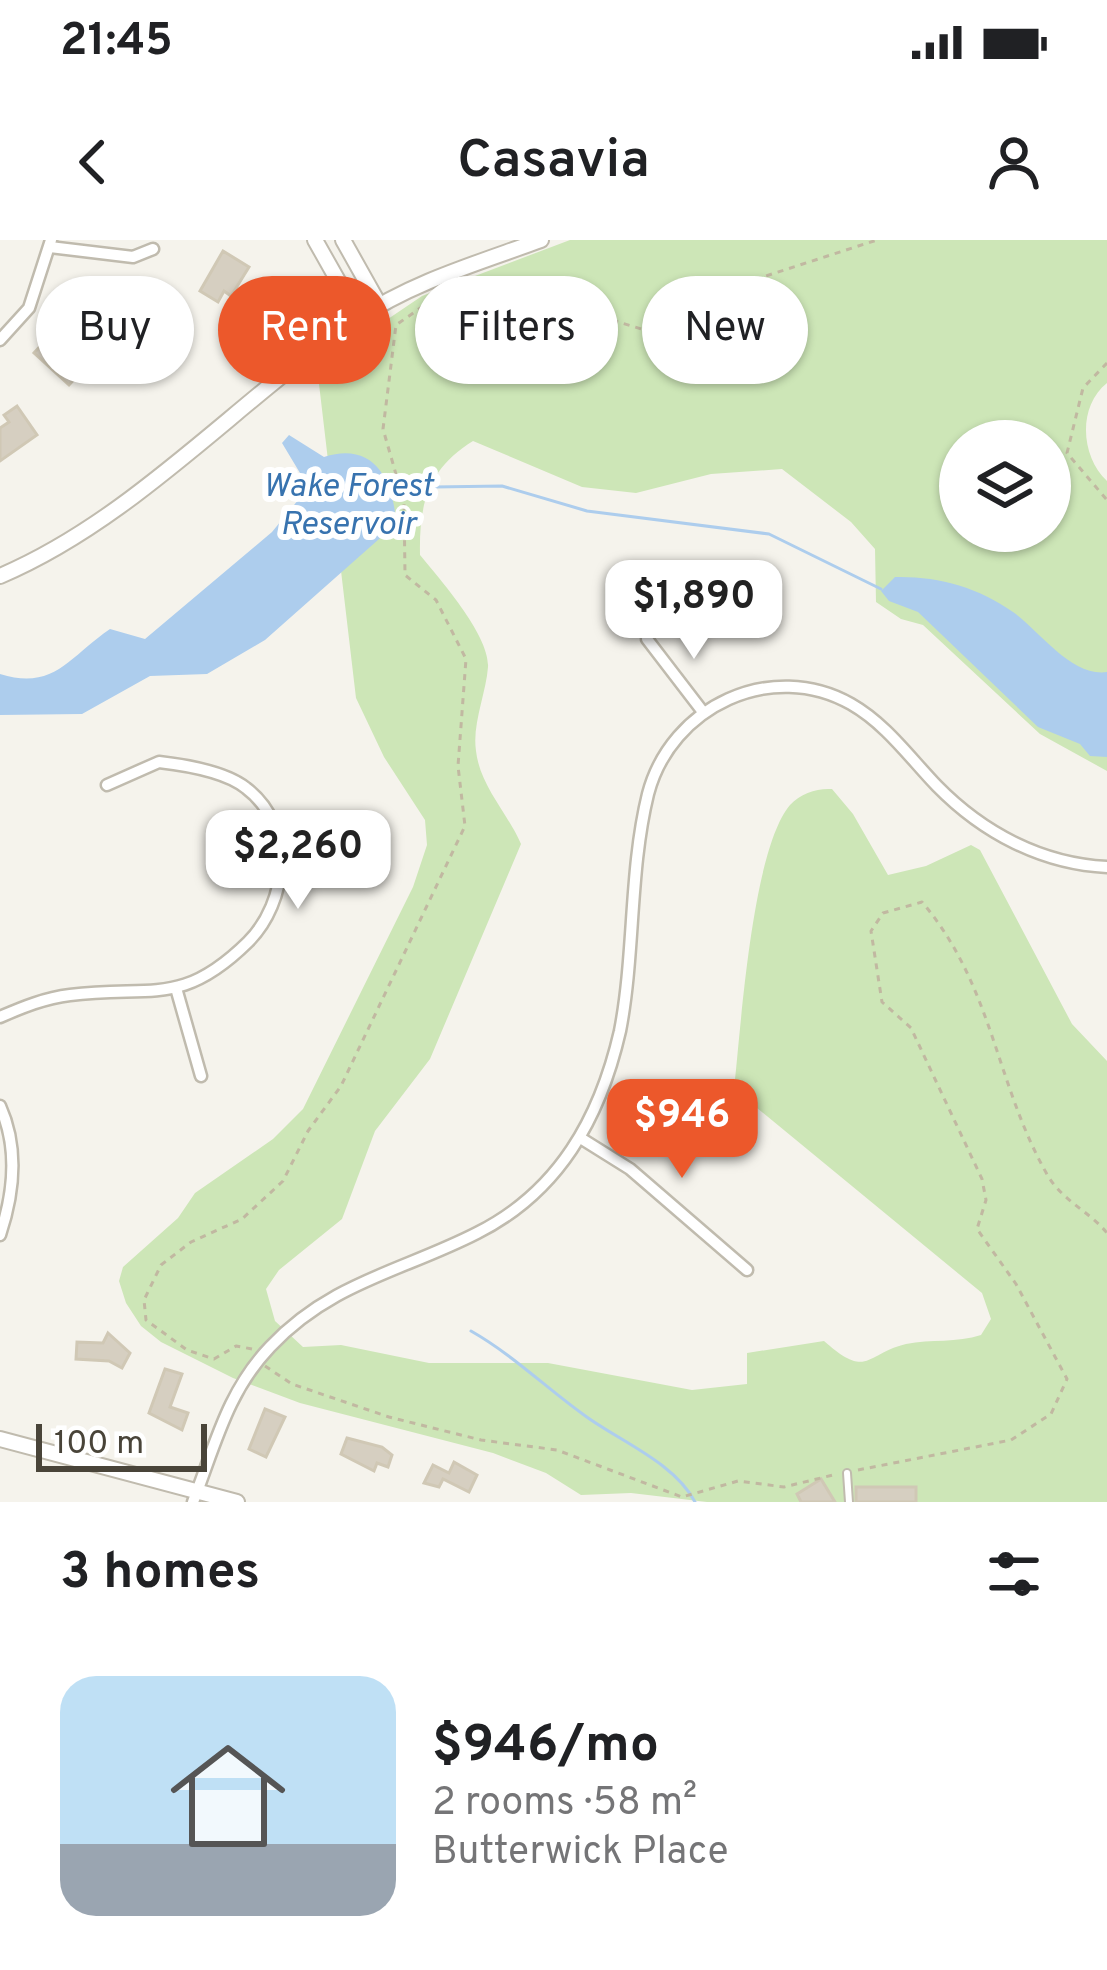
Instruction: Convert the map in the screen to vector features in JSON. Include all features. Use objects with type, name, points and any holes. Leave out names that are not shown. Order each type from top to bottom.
[{"type":"street","points":[[315,240],[335,276]]},
{"type":"street","points":[[343,240],[363,276]]},
{"type":"street","points":[[391,301],[541,240]]},
{"type":"street","points":[[0,340],[29,308],[51,243],[115,257],[154,249]]},
{"type":"street","points":[[0,576],[74,537],[273,384]]},
{"type":"street","points":[[647,639],[703,712]]},
{"type":"street","points":[[195,1497],[232,1397],[259,1359],[296,1323],[368,1277],[492,1225],[555,1173],[582,1139],[620,1031],[649,792],[669,750],[703,712],[733,697],[781,686],[843,700],[881,726],[951,799],[1018,845],[1056,861],[1107,867]]},
{"type":"street","points":[[0,1017],[66,995],[154,994],[176,988],[233,956],[275,907],[281,871],[272,823],[254,795],[237,782],[174,764],[149,765],[107,785]]},
{"type":"street","points":[[176,988],[201,1076]]},
{"type":"street","points":[[0,1106],[12,1144],[12,1172],[0,1235]]},
{"type":"street","points":[[582,1139],[630,1168],[747,1270]]},
{"type":"street","points":[[0,1439],[195,1497],[237,1502]]},
{"type":"lane","points":[[848,1473],[849,1502]]},
{"type":"path","points":[[878,240],[741,284],[648,331],[595,314],[514,314],[482,294],[432,300],[393,331],[382,419],[404,502],[403,568],[410,582],[436,600],[466,659],[458,766],[467,816],[389,991],[366,1027],[341,1086],[308,1131],[283,1181],[242,1220],[191,1242],[161,1265],[144,1300],[146,1320],[188,1350],[214,1359],[248,1345],[292,1384],[389,1417],[481,1440],[513,1441],[569,1454],[682,1497],[738,1480],[784,1487],[963,1445],[990,1448],[1011,1440],[1051,1414],[1067,1378],[1016,1284],[977,1229],[986,1199],[982,1179],[911,1028],[882,1002],[871,931],[883,913],[922,902],[976,982],[1010,1092],[1048,1176],[1070,1203],[1107,1233]]},
{"type":"path","points":[[1107,362],[1088,380],[1078,399],[1067,453],[1107,500]]},
{"type":"green space","points":[[570,240],[1107,240],[1107,383],[1091,405],[1086,432],[1092,459],[1107,481],[1107,771],[1040,734],[923,625],[901,619],[876,602],[875,549],[851,522],[782,469],[711,474],[636,493],[582,487],[473,441],[446,463],[424,503],[420,555],[462,608],[486,654],[476,751],[488,787],[521,844],[430,1059],[375,1131],[342,1219],[279,1270],[266,1289],[275,1321],[303,1347],[341,1345],[429,1363],[548,1363],[692,1390],[747,1384],[747,1353],[824,1341],[858,1362],[906,1344],[981,1335],[991,1319],[982,1293],[734,1089],[750,941],[766,860],[790,805],[810,792],[832,789],[853,814],[888,875],[926,866],[971,845],[980,850],[1072,1024],[1107,1061],[1107,1502],[707,1502],[631,1493],[581,1495],[546,1473],[493,1453],[300,1403],[233,1378],[161,1342],[141,1326],[126,1303],[119,1281],[123,1267],[178,1218],[195,1193],[273,1139],[303,1109],[413,887],[427,845],[425,820],[384,757],[356,698],[319,384],[391,384],[391,317],[415,301],[415,384],[618,384],[618,276],[475,276]]},
{"type":"water","name":"Wake Forest Reservoir","points":[[289,435],[324,457],[356,455],[378,468],[391,493],[396,524],[265,640],[207,674],[150,676],[82,714],[0,715],[0,674],[19,678],[48,675],[110,629],[145,639],[272,532],[303,494],[303,478],[282,443]]},
{"type":"water","points":[[895,577],[942,581],[986,596],[1013,612],[1069,660],[1094,672],[1107,672],[1107,757],[1090,756],[1080,744],[1038,727],[918,612],[889,601],[881,591]]},
{"type":"building","points":[[223,251],[249,267],[243,276],[218,276],[218,302],[200,291]]},
{"type":"building","points":[[17,406],[37,435],[0,461],[0,428],[9,422],[4,415]]},
{"type":"building","points":[[108,1333],[130,1353],[122,1368],[109,1361],[76,1359],[77,1342],[103,1343]]},
{"type":"building","points":[[165,1369],[182,1374],[170,1407],[188,1413],[182,1430],[149,1413]]},
{"type":"building","points":[[265,1409],[285,1417],[266,1457],[249,1449]]},
{"type":"building","points":[[347,1438],[382,1447],[392,1455],[388,1467],[377,1463],[374,1471],[341,1454]]},
{"type":"building","points":[[454,1462],[477,1475],[469,1492],[443,1479],[439,1487],[424,1483],[433,1465],[449,1473]]},
{"type":"building","points":[[821,1479],[835,1502],[801,1502],[797,1494]]},
{"type":"building","points":[[856,1487],[916,1487],[916,1502],[856,1502]]},
{"type":"waterway","points":[[434,487],[502,486],[587,511],[769,534],[881,589]]},
{"type":"waterway","points":[[471,1331],[584,1415],[660,1464],[695,1502]]}]
